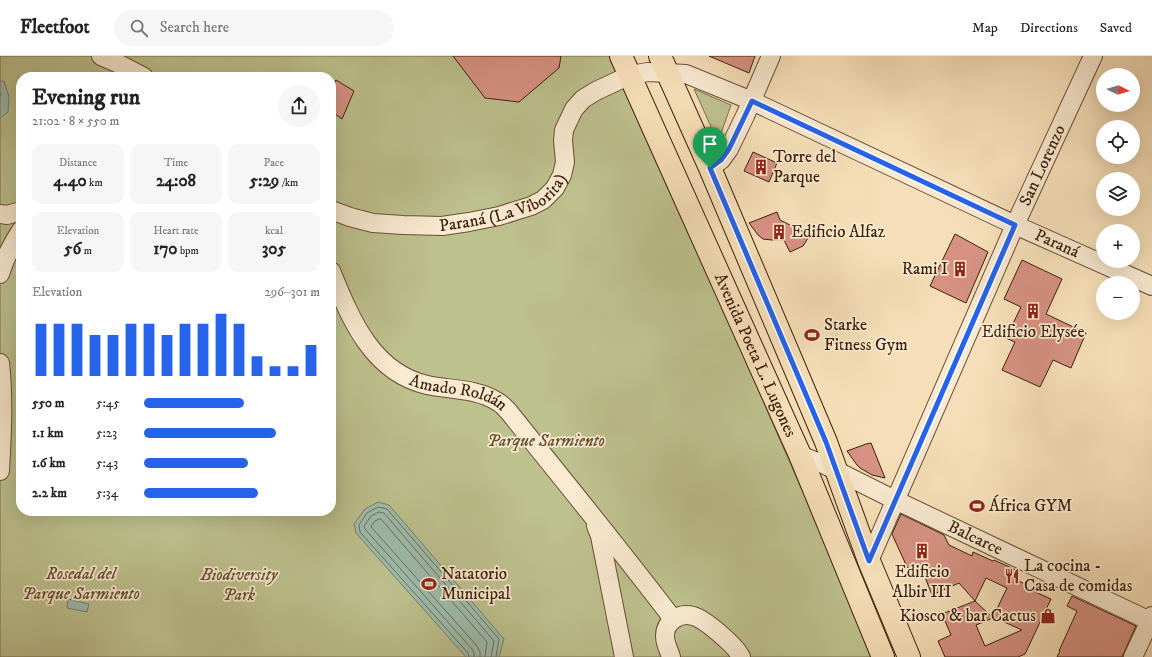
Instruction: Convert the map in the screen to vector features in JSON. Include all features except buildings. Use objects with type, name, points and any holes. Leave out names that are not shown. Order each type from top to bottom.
[{"type":"main road","name":"Avenida Poeta L. Lugones","points":[[664,64],[710,168],[826,442],[869,561],[909,657]]},
{"type":"main road","name":"Avenida Poeta L. Lugones","points":[[626,66],[800,455],[884,657]]},
{"type":"street","points":[[101,56],[117,62],[133,72]]},
{"type":"street","points":[[710,168],[721,160],[729,149],[752,101],[771,56]]},
{"type":"street","name":"San Lorenzo","points":[[869,561],[1015,225],[1093,56]]},
{"type":"street","name":"Paraná","points":[[626,66],[648,72],[664,64],[752,101],[1015,225],[1152,286]]},
{"type":"street","name":"Paraná (La Viborita)","points":[[336,212],[373,223],[442,226],[499,216],[531,206],[543,200],[555,188],[562,175],[565,162],[564,130],[574,109],[584,99],[626,66]]},
{"type":"street","points":[[0,214],[7,215],[16,212]]},
{"type":"street","points":[[0,274],[4,262],[16,238]]},
{"type":"street","name":"Amado Roldán","points":[[336,288],[358,331],[371,350],[395,371],[410,380],[471,391],[485,396],[498,402],[509,412],[628,559],[673,619]]},
{"type":"street","points":[[0,363],[2,382],[0,471]]},
{"type":"street","name":"Balcarce","points":[[800,455],[825,465],[895,500],[1151,619]]},
{"type":"street","name":"Amado Roldán","points":[[592,516],[600,536],[624,657]]},
{"type":"street","points":[[671,657],[666,643],[665,635],[667,628],[673,619],[688,615],[699,619],[730,642],[739,652],[741,657]]},
{"type":"street","points":[[1133,657],[1151,619]]},
{"type":"green space","name":"Parque Sarmiento","points":[[0,56],[612,56],[875,657],[0,657]]},
{"type":"green space","points":[[694,89],[731,105],[718,142]]},
{"type":"water","points":[[0,81],[4,81],[9,97],[8,112],[0,118],[1,93]]},
{"type":"water","name":"Natatorio Municipal","points":[[378,502],[389,505],[504,639],[499,657],[466,657],[356,533],[354,524],[365,509]]},
{"type":"water","points":[[68,599],[89,604],[87,612],[67,608]]},
{"type":"place","name":"Torre del Parque","points":[[761,167]]},
{"type":"place","name":"Edificio Alfaz","points":[[779,232]]},
{"type":"place","name":"Rami I","points":[[960,269]]},
{"type":"place","name":"Edificio Elysée","points":[[1033,311]]},
{"type":"place","name":"Starke Fitness Gym","points":[[812,335]]},
{"type":"place","name":"África GYM","points":[[977,506]]},
{"type":"place","name":"Edificio Albir III","points":[[922,551]]},
{"type":"place","name":"La cocina - Casa de comidas","points":[[1012,576]]},
{"type":"place","name":"Natatorio Municipal","points":[[429,584]]},
{"type":"place","name":"Kiosco & bar Cactus","points":[[1048,616]]},
{"type":"route","points":[[752,101],[1015,225],[869,561],[826,442],[710,168],[721,160],[729,149],[752,101]]},
{"type":"park label","name":"Rosedal del Parque Sarmiento","points":[[81,584]]},
{"type":"park label","name":"Biodiversity Park","points":[[239,585]]}]
